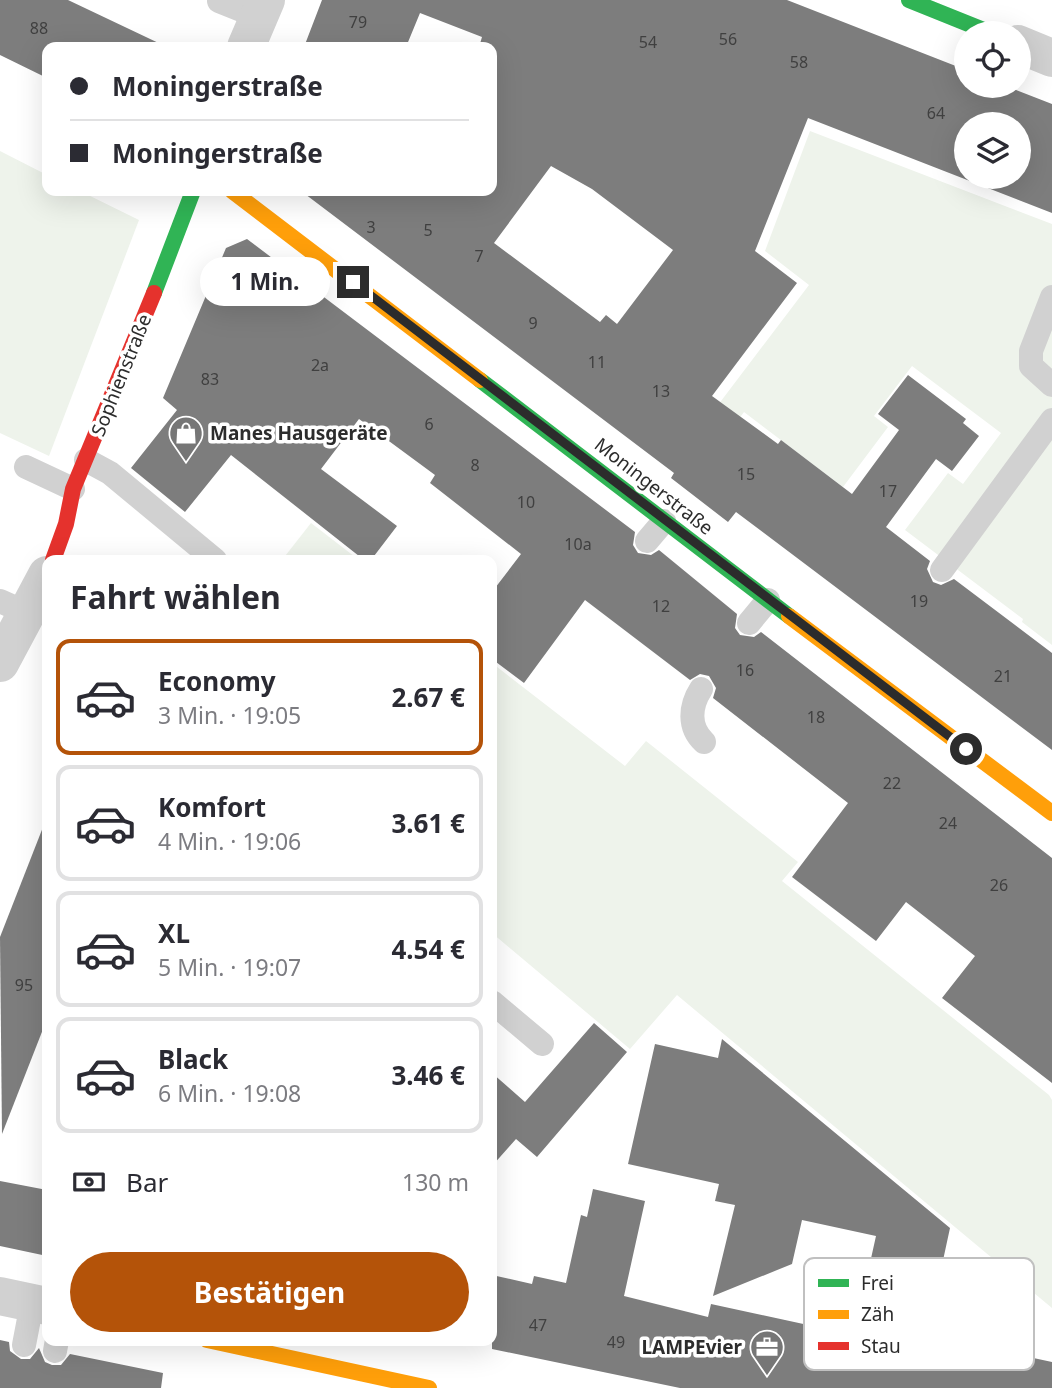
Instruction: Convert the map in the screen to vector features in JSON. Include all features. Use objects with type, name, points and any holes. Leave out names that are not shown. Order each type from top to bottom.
[{"type":"street","points":[[909,0],[961,21]]},
{"type":"street","points":[[1031,49],[1052,58]]},
{"type":"street","name":"Sophienstraße","points":[[55,555],[66,524],[73,489],[191,196]]},
{"type":"street","name":"Moningerstraße","points":[[239,196],[1052,813]]},
{"type":"street","points":[[0,663],[32,597]]},
{"type":"street","points":[[226,1346],[322,1377],[429,1388]]},
{"type":"lane","points":[[219,1],[257,22]]},
{"type":"lane","points":[[1052,297],[1031,351],[1031,366],[1052,386]]},
{"type":"lane","points":[[942,570],[1052,420]]},
{"type":"lane","points":[[86,460],[110,473],[209,555]]},
{"type":"lane","points":[[26,467],[73,489]]},
{"type":"lane","points":[[648,541],[664,521]]},
{"type":"lane","points":[[749,623],[768,600]]},
{"type":"lane","points":[[701,689],[692,711],[695,731],[704,742]]},
{"type":"lane","points":[[497,1006],[542,1044]]},
{"type":"lane","points":[[24,1345],[26,1302]]},
{"type":"shaded area","points":[[810,131],[954,186],[954,189],[961,189],[1052,224],[1052,645],[1022,622],[1023,619],[905,530],[948,473],[963,484],[1001,433],[912,366],[874,416],[888,427],[843,487],[744,412],[738,420],[718,405],[809,285],[765,251]]},
{"type":"shaded area","points":[[0,151],[42,172],[42,196],[90,196],[139,220],[49,456],[0,433]]},
{"type":"shaded area","points":[[311,523],[353,555],[286,555]]},
{"type":"shaded area","points":[[497,667],[625,766],[646,741],[798,862],[782,881],[1049,1095],[1052,1100],[1052,1308],[1034,1293],[1034,1258],[992,1258],[677,995],[630,1049],[497,937]]},
{"type":"building","points":[[0,0],[68,0],[156,42],[42,42],[42,76],[0,55]]},
{"type":"building","points":[[322,0],[787,0],[954,65],[954,98],[1031,98],[1031,96],[1052,104],[1052,213],[990,189],[1031,189],[1031,112],[954,112],[954,175],[808,118],[755,251],[797,283],[712,396],[778,444],[781,440],[852,494],[899,430],[878,414],[908,375],[966,419],[963,423],[979,436],[952,471],[936,459],[886,527],[930,561],[927,569],[933,582],[941,585],[954,579],[1052,653],[1052,750],[736,512],[728,522],[671,478],[674,473],[308,196],[497,196],[497,42],[480,42],[482,37],[420,13],[408,42],[306,42]],"holes":[[[551,166],[592,189],[673,250],[617,324],[606,315],[600,322],[494,243]]]},
{"type":"building","points":[[247,239],[635,532],[633,545],[638,553],[651,555],[659,550],[737,614],[735,628],[740,635],[754,637],[761,632],[1052,858],[1052,1083],[942,998],[975,956],[906,902],[876,941],[792,877],[848,803],[713,698],[716,688],[709,676],[700,674],[690,680],[585,600],[524,683],[497,663],[497,585],[521,554],[430,483],[435,475],[359,419],[321,469],[397,526],[375,555],[358,555],[231,455],[185,512],[131,468],[177,410],[163,398],[226,248]]},
{"type":"building","points":[[42,830],[42,1032],[2,1134],[0,937]]},
{"type":"building","points":[[594,1023],[627,1052],[537,1157],[516,1139],[497,1160],[497,1077],[525,1102]]},
{"type":"building","points":[[722,1039],[950,1228],[944,1258],[871,1258],[876,1236],[802,1220],[792,1264],[713,1296],[735,1205],[715,1201],[719,1184],[628,1164],[655,1044],[718,1058]]},
{"type":"building","points":[[0,1181],[42,1189],[42,1255],[0,1246]]},
{"type":"building","points":[[593,1189],[645,1201],[624,1296],[708,1317],[711,1304],[804,1324],[804,1370],[1034,1370],[1034,1358],[1052,1362],[1052,1388],[680,1388],[492,1349],[492,1346],[497,1346],[497,1276],[532,1284],[534,1276],[566,1283],[581,1215],[587,1217]]},
{"type":"building","points":[[0,1340],[9,1342],[10,1351],[21,1359],[30,1359],[39,1348],[45,1362],[52,1365],[61,1365],[70,1354],[163,1373],[161,1388],[0,1388]]},
{"type":"traffic: fast","points":[[909,0],[961,21]]},
{"type":"traffic: fast","points":[[154,293],[191,196]]},
{"type":"traffic: fast","points":[[480,380],[789,616]]},
{"type":"traffic: slow","points":[[239,196],[480,380]]},
{"type":"traffic: slow","points":[[789,616],[1052,813]]},
{"type":"traffic: slow","points":[[235,1346],[429,1388]]},
{"type":"traffic: jam","points":[[55,555],[66,524],[73,489],[154,293]]},
{"type":"place","name":"Manes Hausgeräte","points":[[186,463]]},
{"type":"place","name":"LAMPEvier","points":[[767,1377]]},
{"type":"route","points":[[353,282],[966,749]]}]
